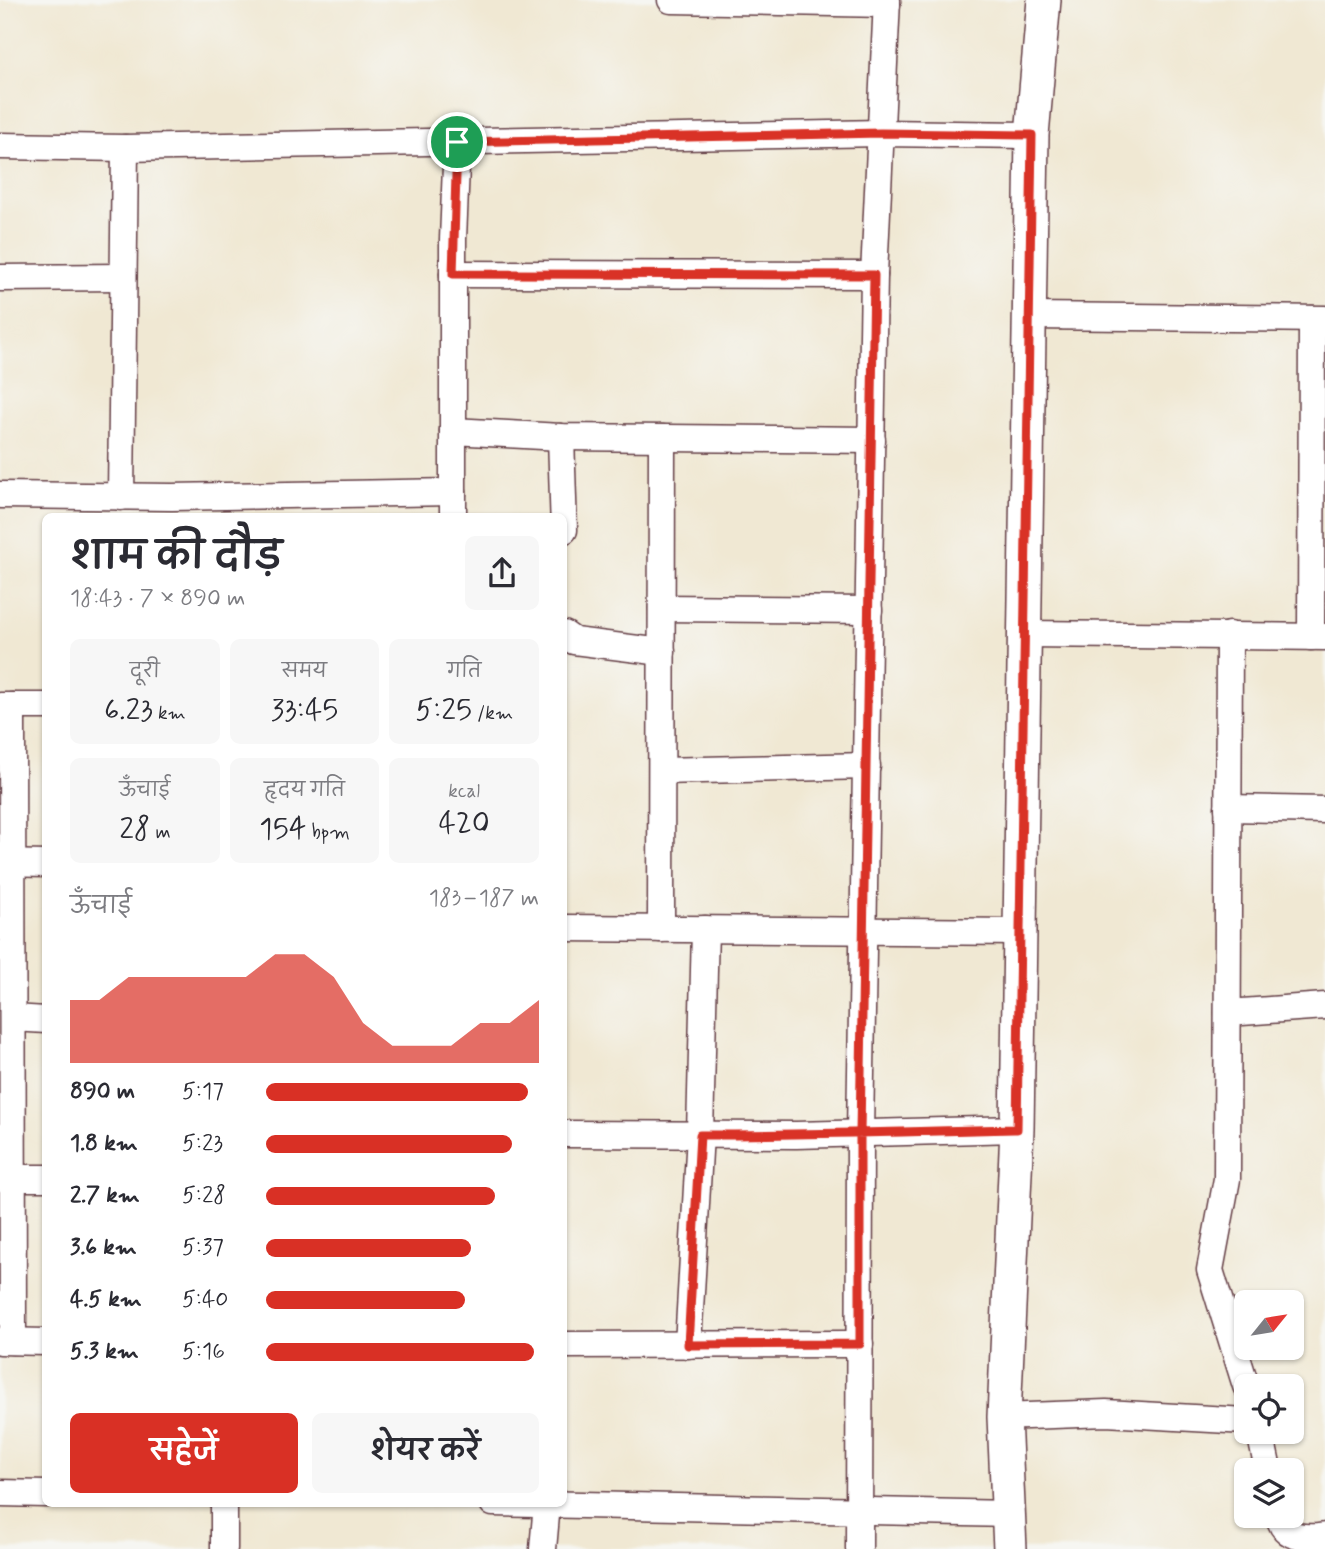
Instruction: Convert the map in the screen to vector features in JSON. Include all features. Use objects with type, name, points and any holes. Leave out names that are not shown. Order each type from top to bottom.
[{"type":"street","points":[[671,0],[887,2],[874,275],[860,1134],[859,1549]]},
{"type":"street","points":[[1010,1549],[1004,1417],[1017,1129],[1032,135],[1044,0]]},
{"type":"street","points":[[0,146],[125,148],[881,133],[1032,135]]},
{"type":"street","points":[[0,495],[121,497],[171,507],[453,504],[453,274],[457,142]]},
{"type":"street","points":[[121,497],[125,148]]},
{"type":"street","points":[[453,274],[874,275]]},
{"type":"street","points":[[0,278],[124,277]]},
{"type":"street","points":[[1025,634],[1318,637],[1319,319],[1030,316]]},
{"type":"street","points":[[453,431],[561,437],[872,440]]},
{"type":"street","points":[[561,437],[563,513]]},
{"type":"street","points":[[662,438],[662,929]]},
{"type":"street","points":[[662,608],[869,610]]},
{"type":"street","points":[[1229,635],[1227,1179],[1210,1270],[1242,1374]]},
{"type":"street","points":[[567,636],[574,641],[662,652]]},
{"type":"street","points":[[42,706],[6,706],[6,973],[13,1018],[6,1075],[7,1341],[42,1342]]},
{"type":"street","points":[[662,771],[867,766]]},
{"type":"street","points":[[1228,808],[1325,810]]},
{"type":"street","points":[[6,863],[42,864]]},
{"type":"street","points":[[567,928],[1020,932]]},
{"type":"street","points":[[688,1345],[700,1135],[705,929]]},
{"type":"street","points":[[1228,1013],[1325,1006]]},
{"type":"street","points":[[13,1018],[42,1020]]},
{"type":"street","points":[[567,1134],[860,1134],[1017,1129]]},
{"type":"street","points":[[7,1178],[42,1178]]},
{"type":"street","points":[[567,1346],[860,1344]]},
{"type":"street","points":[[1004,1417],[1106,1413],[1234,1419]]},
{"type":"street","points":[[0,1493],[42,1494]]},
{"type":"street","points":[[567,1504],[1010,1514]]},
{"type":"street","points":[[224,1507],[224,1549]]},
{"type":"street","points":[[543,1549],[547,1507]]},
{"type":"street","points":[[1284,1528],[1292,1535],[1306,1539],[1325,1536]]},
{"type":"route","points":[[457,142],[453,274],[874,275],[860,1134],[860,1344],[688,1345],[700,1135],[860,1134],[1017,1129],[1032,135],[881,133],[457,142]]}]
